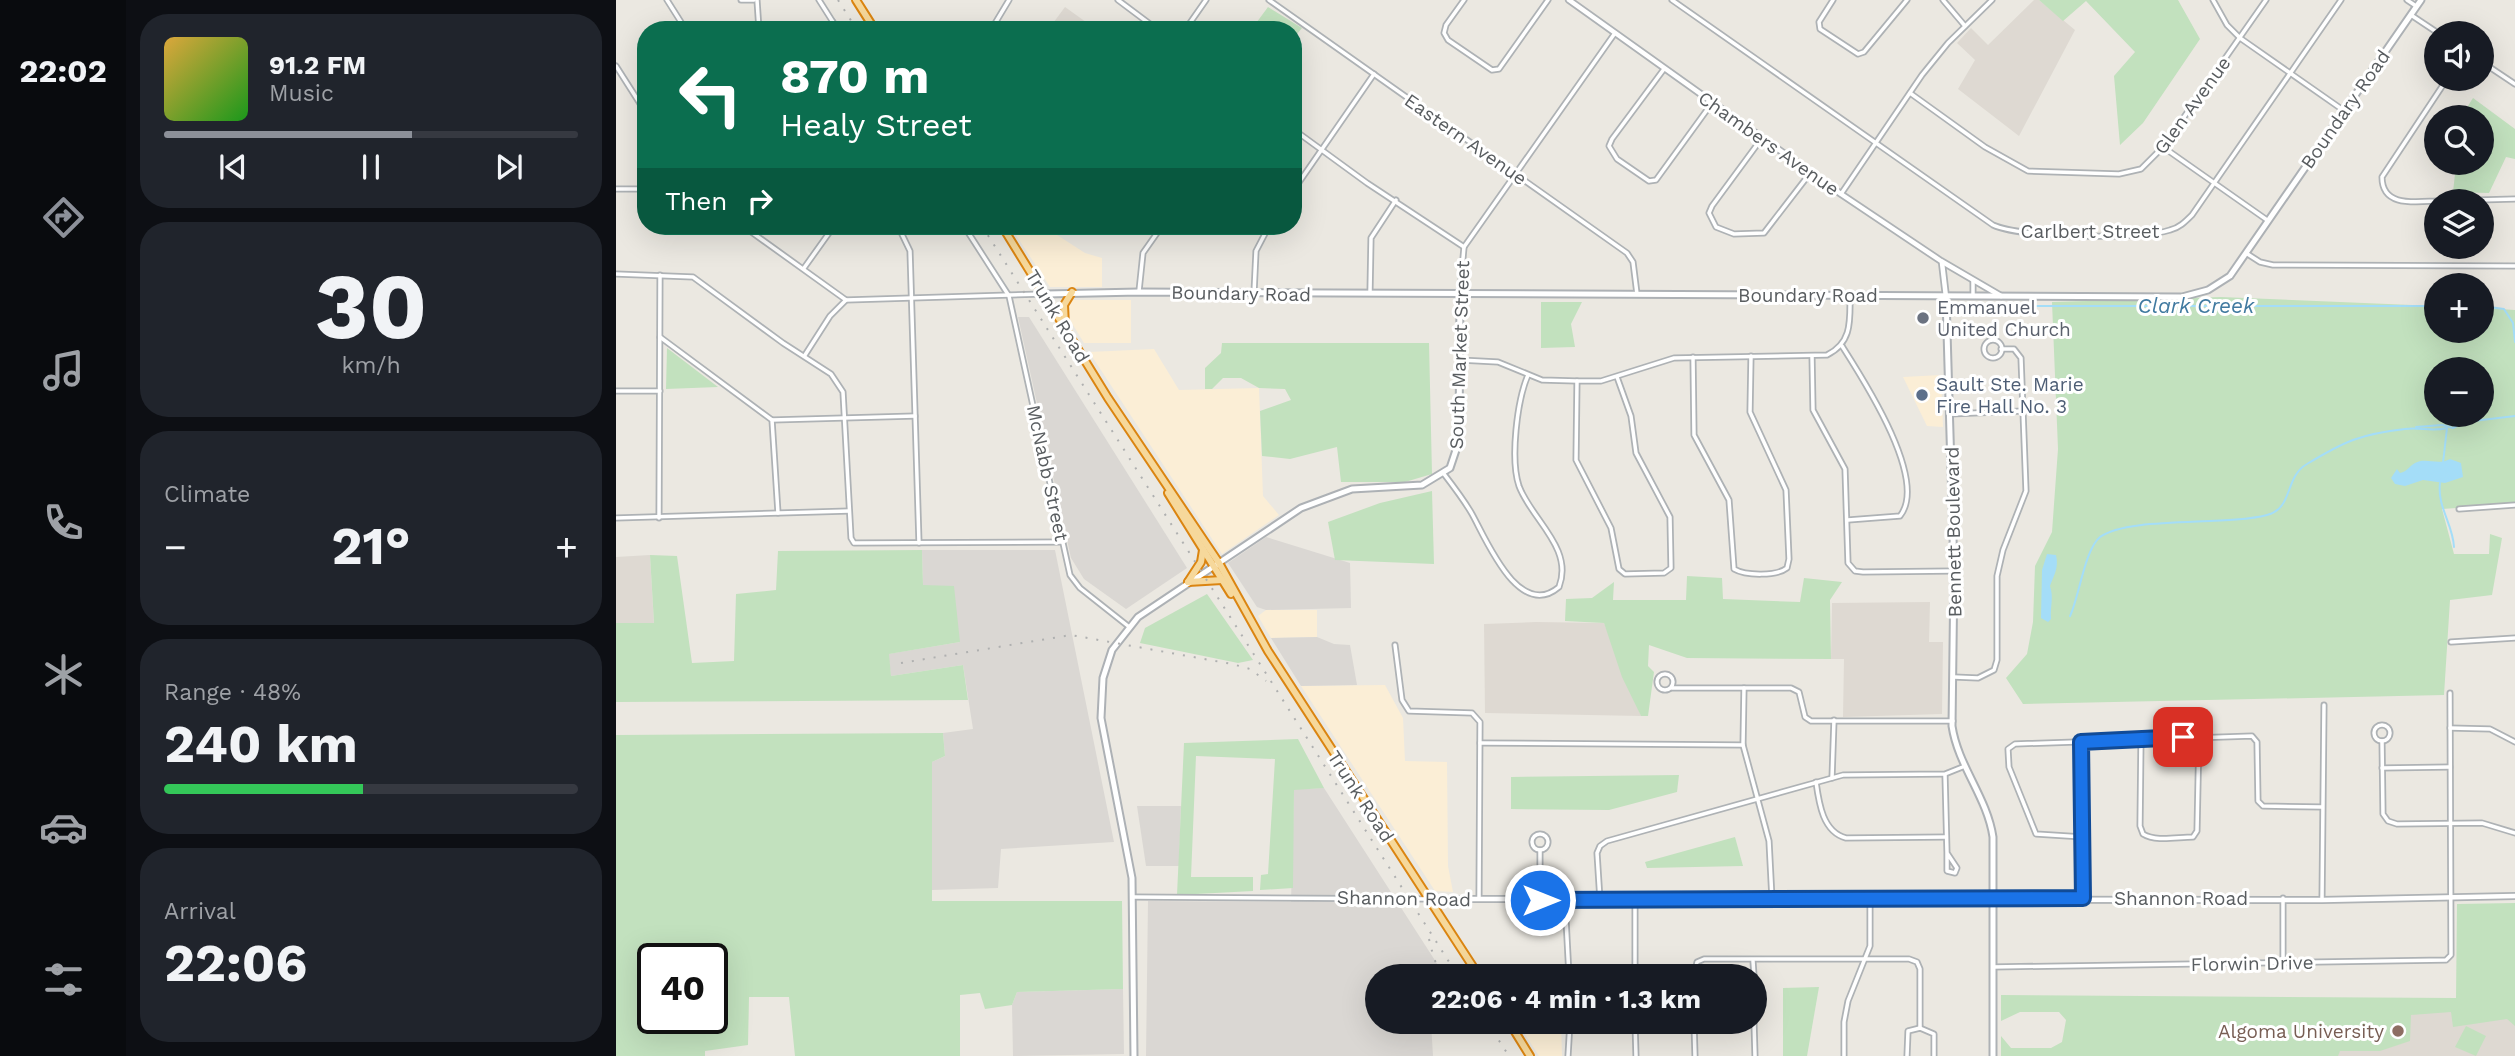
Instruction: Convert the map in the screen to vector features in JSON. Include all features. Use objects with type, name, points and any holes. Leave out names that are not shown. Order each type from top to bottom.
[{"type":"highway","points":[[856,0],[870,21]]},
{"type":"highway","name":"Trunk Road","points":[[1008,235],[1245,614]]},
{"type":"highway","points":[[1065,327],[1064,306],[1072,292]]},
{"type":"highway","name":"Trunk Road","points":[[1159,476],[1203,548],[1216,564],[1222,580],[1471,964]]},
{"type":"highway","points":[[1188,582],[1201,562],[1203,548]]},
{"type":"highway","points":[[1188,582],[1222,580]]},
{"type":"highway","points":[[1515,1034],[1525,1056]]},
{"type":"highway","points":[[1516,1034],[1530,1056]]},
{"type":"main road","name":"Boundary Road","points":[[1046,294],[1139,292],[1946,297],[2196,295],[2230,276],[2421,0]]},
{"type":"main road","name":"South Market Street","points":[[1133,897],[1101,718],[1108,662],[1128,626],[1283,518],[1320,498],[1352,489],[1422,485],[1444,474],[1454,461],[1460,441],[1460,294]]},
{"type":"main road","name":"Bennett Boulevard","points":[[1946,297],[1954,571],[1953,720],[1955,740],[1991,826],[1993,1056]]},
{"type":"main road","points":[[1133,897],[1134,1056]]},
{"type":"street","points":[[667,0],[680,21]]},
{"type":"street","points":[[741,0],[755,0],[758,21]]},
{"type":"street","points":[[819,0],[832,21]]},
{"type":"street","points":[[997,21],[1010,0]]},
{"type":"street","points":[[1118,0],[1146,21]]},
{"type":"street","points":[[1191,21],[1206,0]]},
{"type":"street","name":"Eastern Avenue","points":[[1269,0],[1299,21]]},
{"type":"street","points":[[1464,0],[1446,25],[1444,33],[1448,40],[1492,70],[1499,69],[1511,55],[1548,0]]},
{"type":"street","name":"Chambers Avenue","points":[[1569,0],[1841,194],[1941,261],[2005,297]]},
{"type":"street","points":[[1833,0],[1819,22],[1821,29],[1858,54],[1864,52],[1907,0]]},
{"type":"street","points":[[1943,0],[1965,26]]},
{"type":"street","points":[[1841,194],[1910,93],[1965,26],[1992,0]]},
{"type":"street","points":[[2213,0],[2227,25],[2240,38],[2343,110]]},
{"type":"street","name":"Glen Avenue","points":[[1910,93],[1985,147],[2028,171],[2119,174],[2141,169],[2163,147],[2266,0]]},
{"type":"street","name":"Carlbert Street","points":[[1676,1],[1993,225],[2015,233],[2163,232],[2184,223],[2216,183],[2341,0]]},
{"type":"street","points":[[2407,0],[2416,6]]},
{"type":"street","points":[[2410,15],[2424,24]]},
{"type":"street","name":"Eastern Avenue","points":[[1302,23],[1627,253],[1633,262],[1637,294]]},
{"type":"street","name":"South Market Street","points":[[1460,294],[1464,247],[1615,33]]},
{"type":"street","points":[[616,66],[637,99]]},
{"type":"street","points":[[1664,69],[1612,139],[1609,146],[1617,159],[1649,181],[1656,180],[1712,103]]},
{"type":"street","points":[[2494,70],[2515,84]]},
{"type":"street","points":[[1302,178],[1374,74]]},
{"type":"street","points":[[2424,201],[2407,202],[2391,198],[2382,188],[2382,177],[2439,91]]},
{"type":"street","points":[[1302,135],[1464,247]]},
{"type":"street","points":[[1762,138],[1712,206],[1709,213],[1716,227],[1734,234],[1764,233],[1811,172]]},
{"type":"street","points":[[2163,147],[2268,220]]},
{"type":"street","points":[[616,189],[637,189]]},
{"type":"street","points":[[2494,200],[2515,199]]},
{"type":"street","points":[[1370,294],[1371,238],[1395,201]]},
{"type":"street","points":[[756,235],[845,300],[1046,294]]},
{"type":"street","points":[[804,268],[828,235]]},
{"type":"street","points":[[902,235],[909,251],[919,543]]},
{"type":"street","points":[[970,235],[1009,296]]},
{"type":"street","points":[[1139,292],[1143,253],[1156,235]]},
{"type":"street","points":[[1254,293],[1256,251],[1264,235]]},
{"type":"street","points":[[2246,253],[2259,262],[2273,265],[2515,266]]},
{"type":"street","name":"Bennett Boulevard","points":[[1941,261],[1946,297]]},
{"type":"street","points":[[616,274],[678,274],[704,283],[839,382],[845,418],[849,511],[851,538],[854,543],[1063,542]]},
{"type":"street","points":[[659,518],[660,274]]},
{"type":"street","points":[[1973,281],[1973,297]]},
{"type":"street","points":[[1460,360],[1498,362],[1542,380],[1577,381],[1617,377],[1666,359],[1827,355],[1842,346],[1849,330],[1850,295]]},
{"type":"street","name":"McNabb Street","points":[[1009,296],[1070,575],[1080,587],[1128,626]]},
{"type":"street","points":[[805,355],[830,316],[845,300]]},
{"type":"street","points":[[660,337],[772,420],[915,416]]},
{"type":"street","points":[[1992,341],[1999,344],[2001,349],[1998,357],[1992,358],[1985,354],[1984,348],[1992,341]]},
{"type":"street","points":[[1842,346],[1902,454],[1906,502],[1900,516],[1848,520]]},
{"type":"street","points":[[1954,677],[1986,676],[1993,670],[1997,660],[1997,576],[2003,550],[2026,491],[2021,358],[2014,349],[2001,349]]},
{"type":"street","points":[[1693,357],[1694,435],[1729,500],[1734,569],[1743,573],[1781,572],[1787,568],[1789,559],[1786,490],[1750,412],[1751,356]]},
{"type":"street","points":[[1812,356],[1813,410],[1845,469],[1848,563],[1855,571],[1954,571]]},
{"type":"street","points":[[1444,474],[1466,504],[1512,582],[1531,592],[1546,593],[1559,587],[1561,563],[1558,549],[1520,487],[1517,475],[1517,409],[1528,375]]},
{"type":"street","points":[[1577,381],[1576,460],[1611,528],[1619,569],[1625,574],[1664,573],[1671,568],[1673,558],[1670,517],[1636,453],[1631,416],[1617,377]]},
{"type":"street","points":[[616,391],[660,391]]},
{"type":"street","points":[[1951,414],[2023,411]]},
{"type":"street","points":[[772,420],[778,513]]},
{"type":"street","points":[[2459,509],[2515,505]]},
{"type":"street","points":[[616,518],[849,511]]},
{"type":"street","points":[[2451,642],[2515,638]]},
{"type":"street","points":[[1395,645],[1404,706],[1417,713],[1472,713],[1480,722],[1479,900]]},
{"type":"street","points":[[1672,688],[1670,676],[1659,677],[1660,687],[1672,688],[1791,688],[1799,692],[1807,719],[1953,720]]},
{"type":"street","points":[[1744,687],[1743,745],[1769,841],[1772,899]]},
{"type":"street","points":[[2449,693],[2450,897]]},
{"type":"street","points":[[2322,900],[2324,705]]},
{"type":"street","points":[[1832,778],[1834,720]]},
{"type":"street","points":[[2382,741],[2389,738],[2390,732],[2389,727],[2381,724],[2374,734],[2382,741],[2383,814],[2388,821],[2397,824],[2483,823],[2515,833]]},
{"type":"street","points":[[2450,728],[2490,729],[2515,742]]},
{"type":"street","points":[[2141,738],[2140,826],[2143,834],[2164,838],[2193,837],[2197,831],[2199,736]]},
{"type":"street","points":[[2083,837],[2036,834],[2006,757],[2008,749],[2015,744],[2252,736],[2257,742],[2258,801],[2263,806],[2322,807]]},
{"type":"street","points":[[2081,742],[2083,898]]},
{"type":"street","points":[[1480,743],[1743,745]]},
{"type":"street","points":[[1600,900],[1597,853],[1600,846],[1832,778],[1945,774],[1965,765]]},
{"type":"street","points":[[2382,768],[2451,766]]},
{"type":"street","points":[[1945,774],[1947,871],[1955,873],[1957,868],[1947,852]]},
{"type":"street","points":[[1816,782],[1828,827],[1835,835],[1846,838],[1947,837]]},
{"type":"street","points":[[1540,850],[1548,843],[1547,838],[1540,834],[1532,842],[1540,850],[1540,900]]},
{"type":"street","name":"Shannon Road","points":[[1133,897],[1635,901],[2083,898],[2322,900],[2515,896]]},
{"type":"street","name":"Florwin Drive","points":[[1993,967],[2446,960],[2451,955],[2450,897]]},
{"type":"street","points":[[2283,898],[2283,962]]},
{"type":"street","points":[[1844,1056],[1844,1022],[1848,1001],[1870,946],[1870,899]]},
{"type":"street","points":[[1565,900],[1568,964]]},
{"type":"street","points":[[1635,901],[1635,964]]},
{"type":"street","points":[[1697,964],[1703,959],[1909,959],[1917,962],[1920,969],[1920,1028]]},
{"type":"street","points":[[1907,1056],[1908,1031],[1920,1028],[1934,1034],[1934,1056]]},
{"type":"street","points":[[1568,1056],[1569,1034]]},
{"type":"street","points":[[1635,1034],[1636,1056]]},
{"type":"street","points":[[1694,1034],[1695,1056]]},
{"type":"street","points":[[1754,1034],[1755,1056]]},
{"type":"shaded area","points":[[2034,0],[2039,0],[2075,30],[2019,136],[1958,89],[1975,60],[1957,43],[1971,28],[1988,45]]},
{"type":"shaded area","points":[[1065,7],[1084,21],[1055,21]]},
{"type":"shaded area","points":[[1016,235],[1057,235],[1085,253],[1102,258],[1102,287],[1050,287]]},
{"type":"shaded area","points":[[1069,300],[1131,300],[1131,343],[1084,343],[1065,312]]},
{"type":"shaded area","points":[[1018,317],[1029,317],[1187,568],[1126,609],[1084,579],[1071,558]]},
{"type":"shaded area","points":[[1154,349],[1179,390],[1259,388],[1263,496],[1279,515],[1222,554],[1089,352]]},
{"type":"shaded area","points":[[1941,375],[1943,427],[1927,426],[1903,377]]},
{"type":"shaded area","points":[[1266,537],[1350,563],[1351,608],[1266,610],[1257,607],[1228,563]]},
{"type":"shaded area","points":[[922,550],[1055,550],[1114,842],[1001,849],[998,888],[932,890],[932,762],[945,756],[943,733],[973,729],[963,665],[891,676],[888,654],[960,642],[923,585]]},
{"type":"shaded area","points":[[650,555],[654,624],[616,623],[616,557]]},
{"type":"shaded area","points":[[1930,602],[1929,642],[1943,642],[1942,714],[1843,717],[1844,659],[1831,659],[1832,603]]},
{"type":"shaded area","points":[[1266,610],[1317,610],[1317,637],[1271,638],[1258,616]]},
{"type":"shaded area","points":[[1604,623],[1641,716],[1485,713],[1484,624]]},
{"type":"shaded area","points":[[1317,637],[1334,644],[1350,645],[1357,685],[1301,686],[1271,638]]},
{"type":"shaded area","points":[[1385,685],[1403,718],[1405,761],[1447,762],[1448,866],[1453,892],[1435,891],[1301,686]]},
{"type":"shaded area","points":[[1324,788],[1437,964],[1365,964],[1365,1034],[1432,1034],[1433,1056],[1146,1056],[1148,901],[1291,902],[1294,789]]},
{"type":"shaded area","points":[[1137,806],[1181,806],[1179,866],[1146,866]]},
{"type":"shaded area","points":[[1123,989],[1124,1054],[1013,1056],[1012,1005],[1017,992]]},
{"type":"shaded area","name":"Algoma University","points":[[2515,1005],[2515,1056],[2281,1056],[2439,1006]]},
{"type":"shaded area","points":[[1525,1034],[1561,1034],[1562,1056],[1539,1056]]},
{"type":"green space","points":[[2039,0],[2178,0],[2200,39],[2143,123],[2120,145],[2114,76],[2135,52],[2086,1],[2063,21]]},
{"type":"green space","points":[[1268,7],[1291,21],[1258,21]]},
{"type":"green space","points":[[2473,98],[2482,105],[2469,105]]},
{"type":"green space","points":[[2494,114],[2515,129],[2515,159],[2506,157],[2491,189],[2453,189],[2455,175],[2494,175]]},
{"type":"green space","points":[[2221,297],[2424,305],[2424,343],[2494,343],[2494,309],[2515,310],[2515,504],[2442,509],[2454,554],[2489,554],[2490,534],[2502,538],[2492,595],[2450,600],[2444,695],[2023,704],[2006,678],[2027,654],[2033,622],[2035,566],[2052,532],[2058,449],[2052,302]]},
{"type":"green space","points":[[1541,302],[1582,302],[1571,324],[1575,347],[1541,348]]},
{"type":"green space","points":[[1222,343],[1429,343],[1432,474],[1405,482],[1341,482],[1337,447],[1290,459],[1262,456],[1260,411],[1291,400],[1285,389],[1259,388],[1241,378],[1223,378],[1212,389],[1205,389],[1205,368],[1221,353]]},
{"type":"green space","points":[[667,348],[718,387],[666,389]]},
{"type":"green space","points":[[1432,491],[1434,564],[1335,560],[1328,522],[1380,503]]},
{"type":"green space","points":[[922,550],[923,585],[954,586],[960,642],[889,654],[891,676],[963,665],[968,700],[616,702],[616,623],[654,623],[650,555],[677,556],[692,663],[734,661],[736,594],[776,590],[778,551]]},
{"type":"green space","points":[[1687,576],[1722,578],[1723,599],[1800,602],[1804,578],[1842,582],[1830,600],[1831,659],[1687,658],[1649,645],[1648,666],[1654,672],[1648,716],[1641,716],[1622,677],[1604,623],[1565,621],[1566,599],[1592,598],[1614,582],[1613,600],[1686,600]]},
{"type":"green space","points":[[1207,594],[1253,660],[1238,663],[1140,643],[1145,628]]},
{"type":"green space","points":[[943,733],[945,756],[932,762],[932,901],[1122,901],[1123,989],[1017,992],[1012,1005],[985,1009],[980,993],[960,995],[960,1056],[795,1056],[789,997],[749,997],[748,1045],[705,1051],[705,1056],[616,1056],[616,735]]},
{"type":"green space","points":[[1298,739],[1324,788],[1294,790],[1293,888],[1260,890],[1261,875],[1268,874],[1275,759],[1196,756],[1191,877],[1253,877],[1253,891],[1177,895],[1184,743]]},
{"type":"green space","points":[[1679,775],[1677,792],[1609,810],[1511,809],[1511,777]]},
{"type":"green space","points":[[1735,837],[1743,866],[1647,868],[1645,862]]},
{"type":"green space","points":[[2515,903],[2515,1026],[2507,1019],[2453,1027],[2451,1012],[2411,1015],[2410,1041],[2380,1051],[2340,1051],[2338,1056],[2001,1056],[2001,1036],[2011,1048],[2051,1048],[2062,1042],[2066,1020],[2059,1012],[2020,1012],[2001,1021],[2001,995],[2456,998],[2457,904]]},
{"type":"green space","points":[[1819,987],[1807,1056],[1783,1056],[1783,988]]},
{"type":"green space","points":[[2466,1026],[2486,1036],[2476,1056],[2455,1047]]},
{"type":"water","points":[[2450,459],[2461,463],[2463,477],[2445,483],[2423,480],[2405,486],[2395,484],[2391,478],[2397,469],[2400,473],[2403,472],[2419,461],[2441,462]]},
{"type":"water","points":[[2047,554],[2056,555],[2057,564],[2050,586],[2051,619],[2048,622],[2041,618],[2042,570]]},
{"type":"waterway","name":"Clark Creek","points":[[1957,306],[2424,306]]},
{"type":"waterway","name":"Clark Creek","points":[[2494,308],[2504,309],[2513,323],[2515,342]]},
{"type":"waterway","points":[[2416,427],[2442,425],[2453,428],[2465,422],[2515,416]]},
{"type":"waterway","points":[[2070,616],[2090,552],[2100,537],[2114,530],[2132,526],[2267,515],[2281,506],[2295,476],[2307,464],[2343,444],[2376,433],[2447,428],[2443,463]]},
{"type":"waterway","points":[[2440,483],[2441,500],[2454,547]]},
{"type":"railway","points":[[838,0],[851,21]]},
{"type":"railway","points":[[988,235],[1450,964]]},
{"type":"railway","points":[[901,663],[1071,635],[1232,664],[1250,669],[1266,681]]},
{"type":"railway","points":[[1429,939],[1437,964]]},
{"type":"railway","points":[[1495,1034],[1509,1056]]},
{"type":"place","name":"Emmanuel United Church","points":[[1923,318]]},
{"type":"place","name":"Sault Ste. Marie Fire Hall No. 3","points":[[1922,395]]},
{"type":"place","name":"Algoma University","points":[[2398,1031]]},
{"type":"route","points":[[1540,900],[2083,898],[2081,742],[2183,737]]}]
